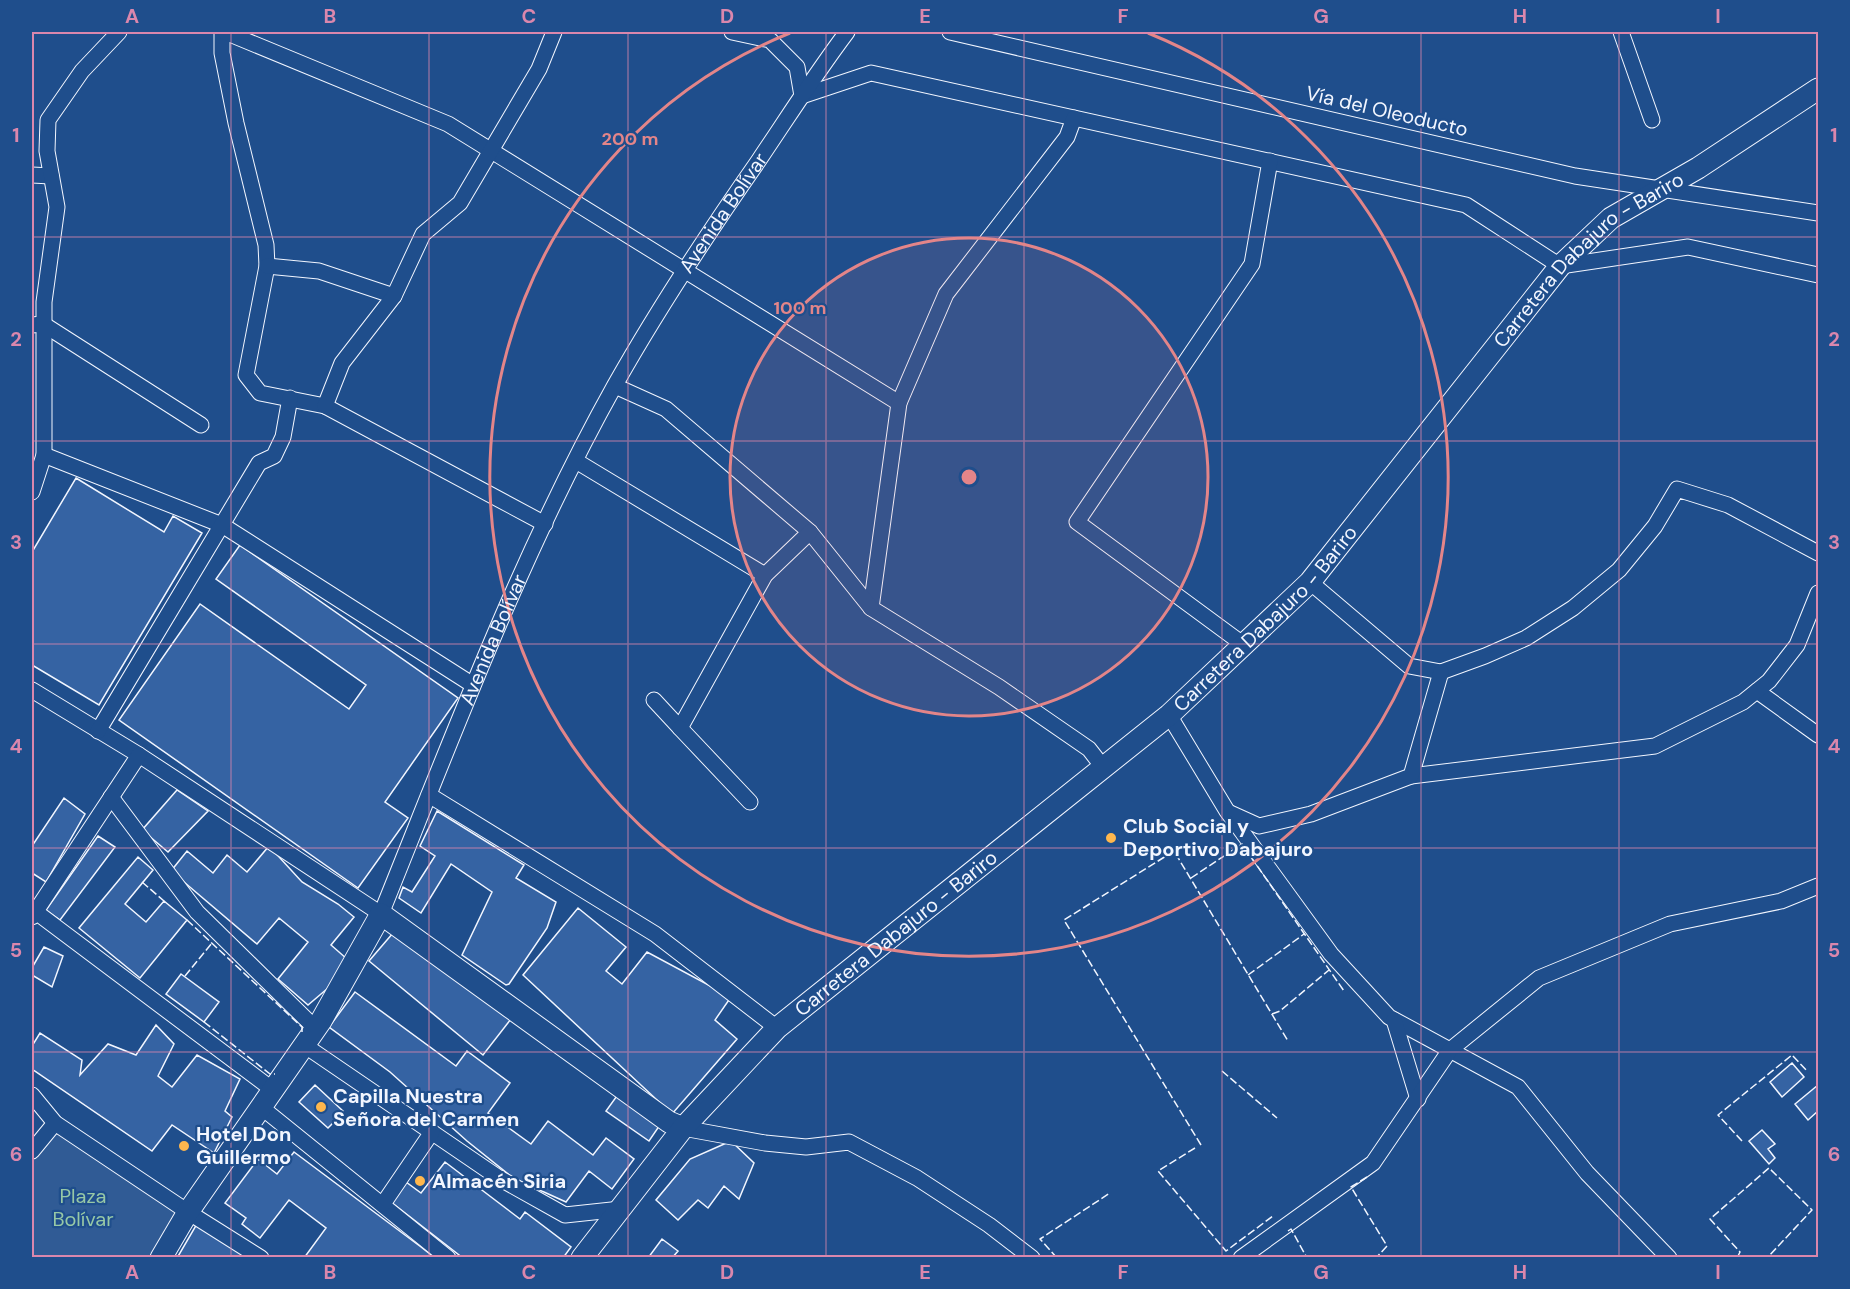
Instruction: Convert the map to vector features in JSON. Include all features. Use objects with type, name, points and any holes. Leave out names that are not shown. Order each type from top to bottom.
[{"type":"street","points":[[32,492],[44,455],[37,324],[44,302],[57,207],[46,151],[48,120],[82,71],[119,32]]},
{"type":"street","points":[[545,524],[325,406],[260,393],[246,375],[267,266],[266,245],[236,123],[222,53],[224,32],[448,124],[899,403]]},
{"type":"street","points":[[325,406],[342,363],[394,296],[423,234],[460,203],[539,69],[554,32]]},
{"type":"street","points":[[732,32],[770,40],[797,67],[802,96],[871,73],[1270,161],[1466,205],[1560,266],[1688,248],[1818,275]]},
{"type":"street","name":"Avenida Bolívar","points":[[160,1257],[188,1212],[310,1037],[381,914],[473,685],[545,524],[615,386],[684,269],[817,72],[847,32]]},
{"type":"street","name":"Vía del Oleoducto","points":[[950,32],[1563,173],[1818,213]]},
{"type":"street","points":[[1621,32],[1652,120]]},
{"type":"street","name":"Carretera Dabajuro - Bariro","points":[[582,1257],[683,1128],[777,1028],[1169,715],[1310,582],[1560,266],[1611,218],[1698,168],[1818,88]]},
{"type":"street","points":[[871,608],[899,403],[946,294],[1067,138],[1074,118]]},
{"type":"street","points":[[1244,645],[1077,522],[1252,264],[1270,161]]},
{"type":"street","points":[[32,175],[51,176]]},
{"type":"street","points":[[267,266],[319,271],[394,296]]},
{"type":"street","points":[[37,324],[201,425]]},
{"type":"street","points":[[615,386],[666,410],[810,531],[871,608],[999,687],[1062,730],[1089,749],[1103,767]]},
{"type":"street","points":[[98,731],[259,463],[274,456],[284,436],[290,399]]},
{"type":"street","points":[[44,455],[222,525],[473,685]]},
{"type":"street","points":[[576,460],[765,575]]},
{"type":"street","points":[[1310,582],[1409,666],[1441,672],[1526,638],[1573,609],[1619,570],[1654,526],[1677,489],[1728,505],[1818,553]]},
{"type":"street","points":[[680,728],[765,575],[810,531]]},
{"type":"street","points":[[1227,811],[1259,826],[1311,814],[1411,776],[1655,746],[1743,702],[1769,681],[1797,645],[1818,593]]},
{"type":"street","points":[[1411,776],[1441,672]]},
{"type":"street","points":[[32,690],[139,755],[381,914],[669,1122],[683,1128],[765,1143],[806,1147],[849,1142],[917,1178],[1032,1257]]},
{"type":"street","points":[[1757,691],[1818,735]]},
{"type":"street","points":[[654,700],[750,802]]},
{"type":"street","points":[[1169,715],[1227,811],[1331,954],[1389,1017],[1518,1087],[1587,1173],[1669,1257]]},
{"type":"street","points":[[139,755],[33,913],[267,1098],[382,1204],[448,1257]]},
{"type":"street","points":[[429,795],[655,934],[777,1028]]},
{"type":"street","points":[[111,797],[198,912],[310,1037],[432,1132],[500,1178],[565,1215],[621,1209]]},
{"type":"street","points":[[1241,1257],[1373,1163],[1450,1050],[1539,978],[1670,924],[1781,901],[1818,886]]},
{"type":"street","points":[[1394,1020],[1418,1099]]},
{"type":"street","points":[[32,1095],[55,1123],[188,1212],[261,1257]]},
{"type":"street","points":[[32,1151],[55,1123]]},
{"type":"street","points":[[382,1204],[432,1132]]},
{"type":"shaded area","name":"Plaza Bolívar","points":[[55,1129],[183,1212],[154,1257],[32,1257],[32,1159]]},
{"type":"building","points":[[76,478],[164,532],[173,516],[202,533],[99,705],[32,665],[32,552]]},
{"type":"building","points":[[240,545],[458,698],[385,802],[408,818],[358,888],[119,720],[200,604],[349,709],[366,685],[216,579]]},
{"type":"building","points":[[177,790],[208,811],[168,852],[142,830]]},
{"type":"building","points":[[64,798],[85,814],[46,882],[32,873],[32,846]]},
{"type":"building","points":[[437,811],[524,865],[516,878],[556,902],[547,928],[509,984],[506,985],[462,955],[492,892],[451,864],[421,913],[399,898],[403,887],[412,892],[435,856],[420,846]]},
{"type":"building","points":[[98,836],[115,847],[60,920],[46,910]]},
{"type":"building","points":[[269,846],[302,882],[338,904],[354,917],[331,945],[347,959],[347,972],[308,1005],[278,979],[308,942],[279,918],[257,944],[171,871],[187,851],[213,873],[227,855],[247,872]]},
{"type":"building","points":[[138,857],[153,870],[125,904],[146,922],[164,901],[187,920],[140,978],[79,928]]},
{"type":"building","points":[[578,908],[626,947],[606,971],[622,984],[647,952],[731,997],[715,1020],[737,1039],[672,1114],[523,975]]},
{"type":"building","points":[[393,933],[511,1019],[483,1055],[369,961]]},
{"type":"building","points":[[44,947],[63,956],[52,987],[32,975],[32,965]]},
{"type":"building","points":[[181,974],[219,1002],[204,1022],[166,994]]},
{"type":"building","points":[[355,992],[456,1066],[467,1051],[510,1083],[488,1113],[531,1144],[548,1121],[593,1155],[606,1138],[634,1159],[612,1189],[589,1171],[566,1202],[513,1178],[467,1141],[390,1072],[329,1027]]},
{"type":"building","points":[[156,1025],[174,1044],[158,1076],[172,1087],[197,1055],[240,1079],[225,1111],[232,1117],[214,1153],[172,1125],[152,1151],[32,1069],[32,1046],[40,1033],[82,1060],[80,1075],[108,1044],[136,1055]]},
{"type":"building","points":[[1792,1063],[1804,1077],[1782,1097],[1770,1082]]},
{"type":"building","name":"Capilla Nuestra Señora del Carmen","points":[[315,1085],[343,1111],[339,1115],[342,1118],[337,1124],[334,1122],[328,1128],[299,1102]]},
{"type":"building","points":[[1818,1085],[1818,1111],[1808,1120],[1795,1104]]},
{"type":"building","points":[[619,1093],[662,1122],[649,1141],[606,1111]]},
{"type":"building","points":[[1762,1130],[1775,1144],[1768,1149],[1775,1158],[1769,1164],[1749,1141]]},
{"type":"building","points":[[731,1141],[754,1163],[739,1199],[724,1186],[708,1208],[698,1200],[678,1220],[656,1200],[690,1159]]},
{"type":"building","points":[[294,1152],[435,1258],[304,1258],[326,1228],[289,1200],[260,1238],[242,1224],[246,1218],[225,1203],[258,1159],[277,1174]]},
{"type":"building","points":[[445,1162],[520,1219],[525,1212],[571,1247],[563,1258],[463,1258],[391,1202],[406,1182],[421,1193]]},
{"type":"building","points":[[198,1222],[252,1258],[177,1258]]},
{"type":"building","points":[[662,1239],[678,1251],[672,1258],[648,1258]]},
{"type":"fence","points":[[1191,878],[1242,844],[1344,991]]},
{"type":"fence","points":[[1201,1145],[1064,920],[1174,851],[1288,1041]]},
{"type":"fence","points":[[142,882],[164,901]]},
{"type":"fence","points":[[187,920],[302,1027],[302,1035]]},
{"type":"fence","points":[[1248,975],[1304,934]]},
{"type":"fence","points":[[185,976],[212,943]]},
{"type":"fence","points":[[1272,1014],[1280,1011],[1329,970]]},
{"type":"fence","points":[[204,1022],[270,1074],[275,1074]]},
{"type":"fence","points":[[1742,1141],[1718,1115],[1792,1055],[1807,1071]]},
{"type":"fence","points":[[1222,1071],[1277,1118]]},
{"type":"fence","points":[[1195,1148],[1158,1171],[1226,1251],[1273,1216]]},
{"type":"fence","points":[[1737,1258],[1740,1252],[1710,1219],[1769,1168],[1812,1210],[1767,1258]]},
{"type":"fence","points":[[1367,1177],[1351,1187],[1387,1246],[1376,1258]]},
{"type":"fence","points":[[1057,1258],[1040,1239],[1110,1193]]},
{"type":"fence","points":[[1288,1231],[1291,1229],[1307,1258]]},
{"type":"place","name":"Club Social y Deportivo Dabajuro","points":[[1111,838]]},
{"type":"place","name":"Capilla Nuestra Señora del Carmen","points":[[321,1107]]},
{"type":"place","name":"Hotel Don Guillermo","points":[[184,1146]]},
{"type":"place","name":"Almacén Siria","points":[[420,1181]]}]
